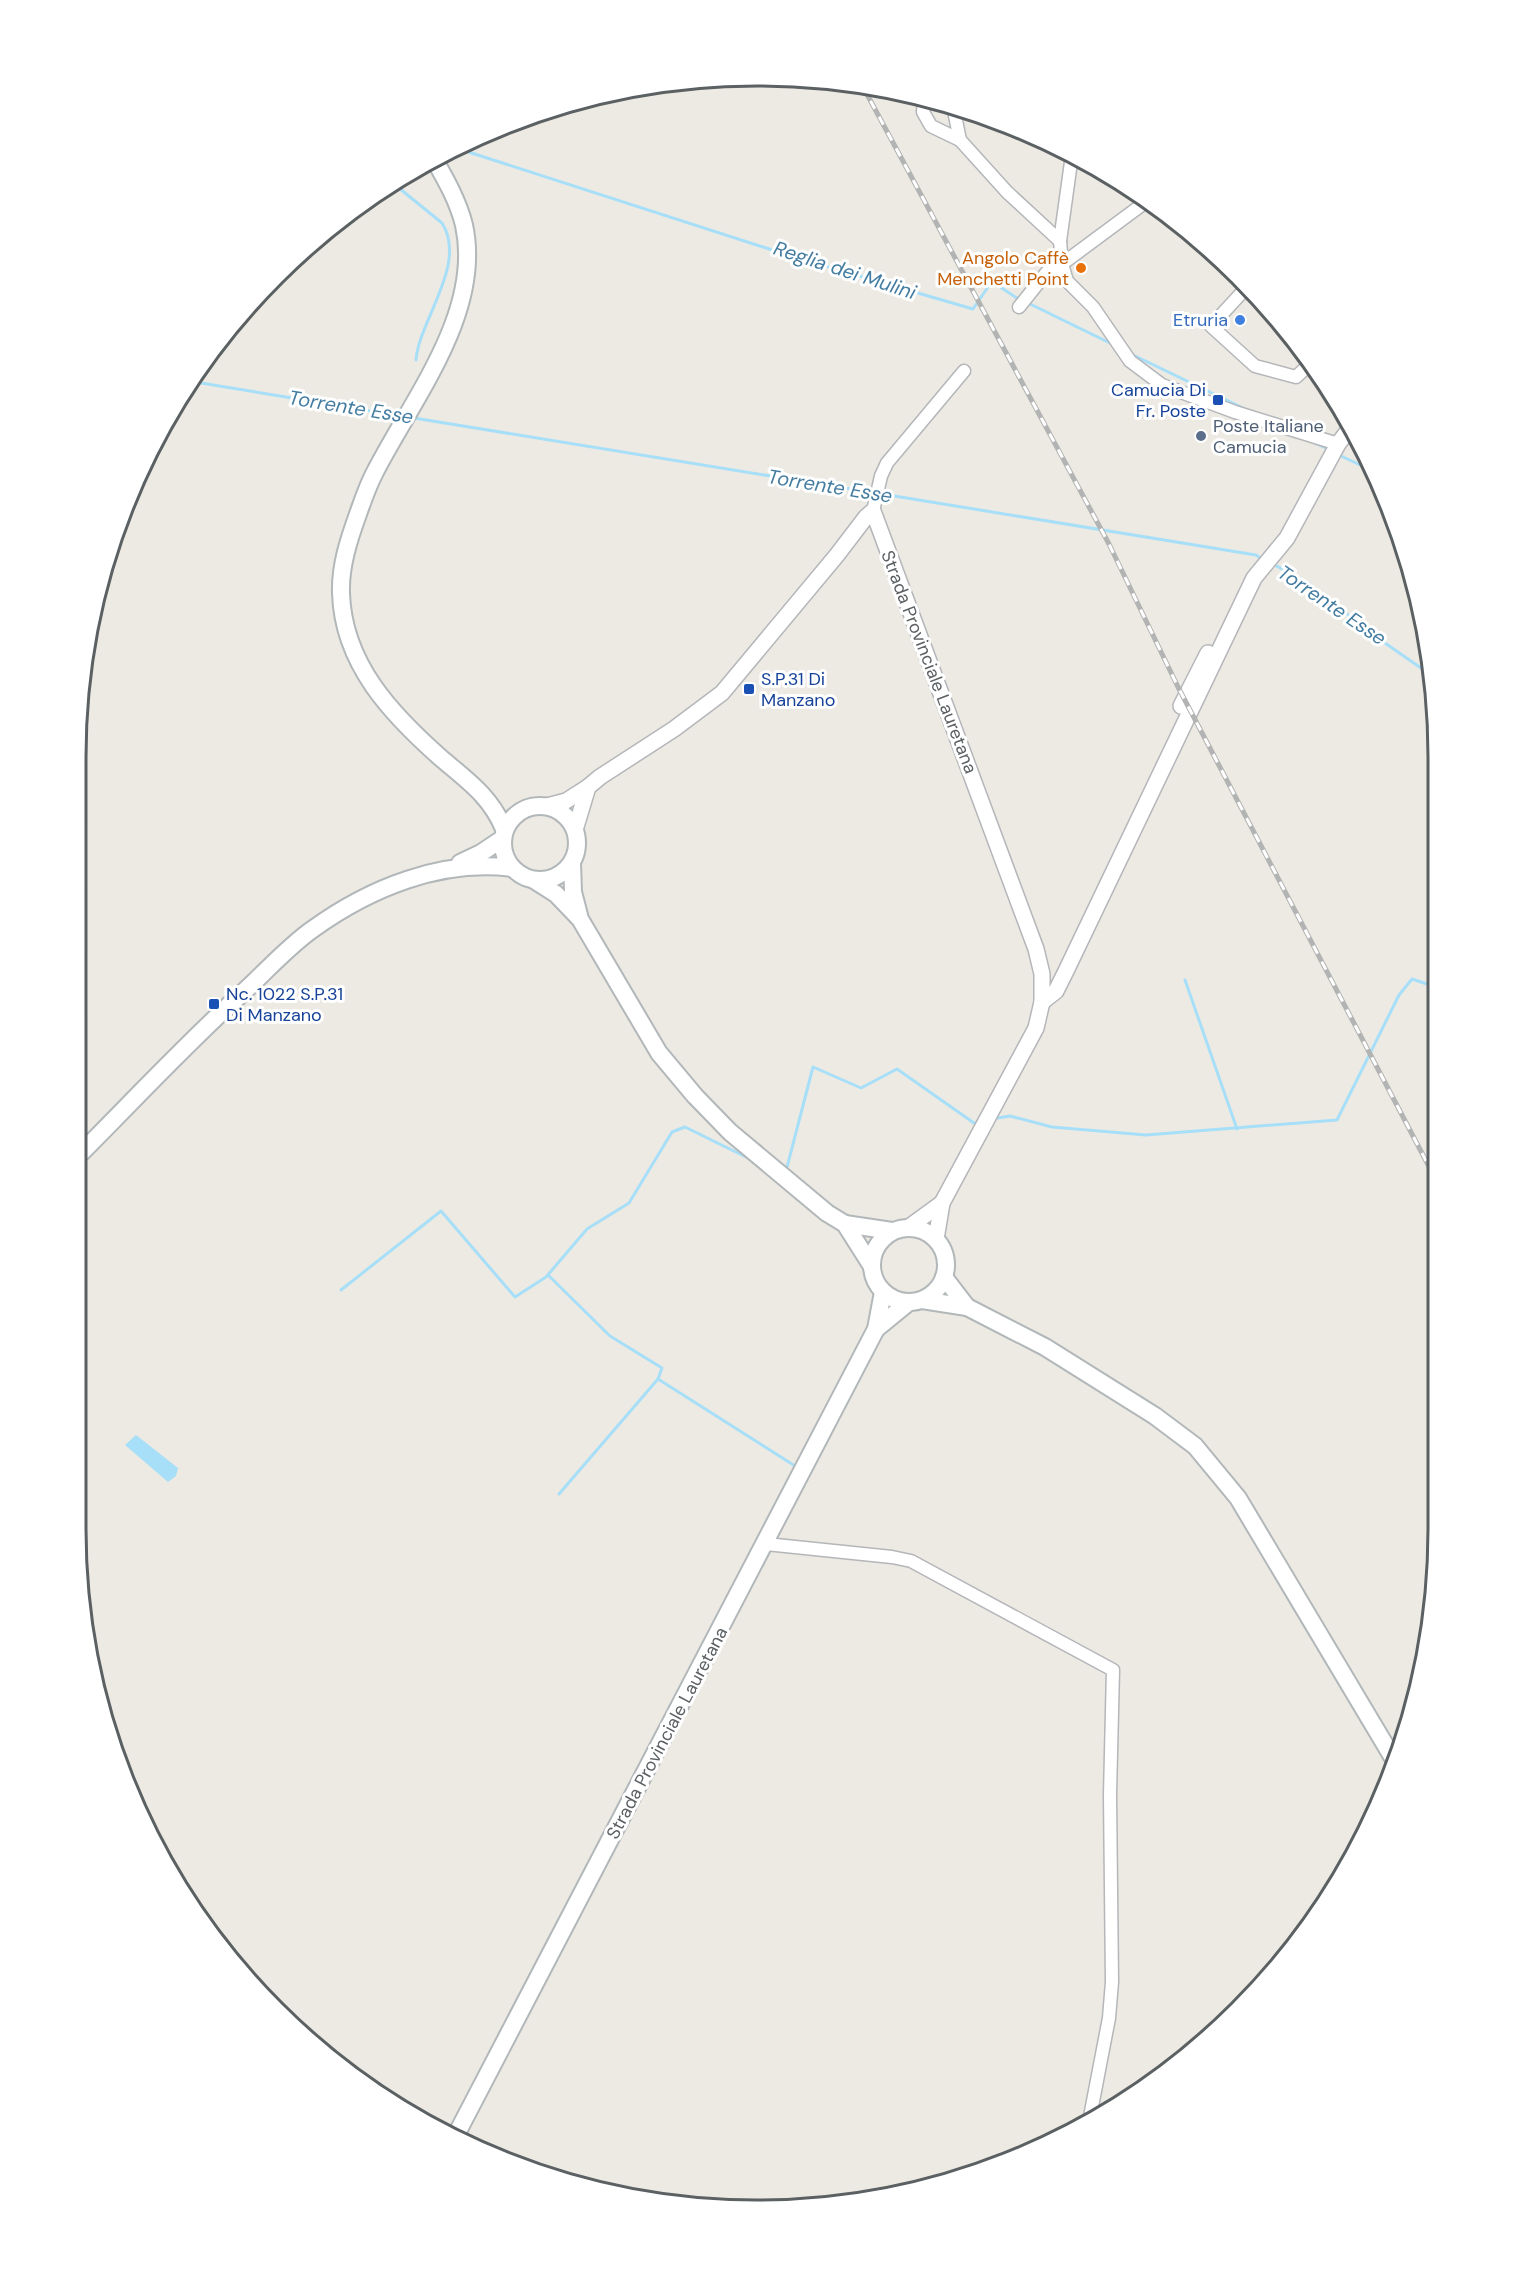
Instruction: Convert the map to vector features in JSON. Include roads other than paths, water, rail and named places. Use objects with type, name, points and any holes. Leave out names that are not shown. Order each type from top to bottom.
[{"type":"main road","points":[[438,166],[456,201],[464,225],[467,268],[457,315],[448,339],[374,474],[346,546],[340,593],[348,636],[364,674],[388,706],[429,747],[479,791],[496,810],[503,834],[505,856],[512,868],[556,894],[580,919],[659,1053],[694,1096],[730,1132],[827,1213],[845,1224],[892,1231]]},
{"type":"main road","points":[[479,791],[525,808],[548,806],[567,816],[575,830],[578,844],[572,863],[573,892],[580,919]]},
{"type":"main road","points":[[86,1148],[217,1017],[312,929],[398,883],[448,868],[481,854],[503,834],[512,817],[525,808]]},
{"type":"main road","points":[[534,880],[553,878],[572,863]]},
{"type":"main road","points":[[448,868],[479,865],[512,868]]},
{"type":"main road","points":[[845,1224],[871,1265],[877,1285],[892,1298],[967,1307],[1045,1347],[1155,1416],[1195,1446],[1238,1498],[1390,1752]]},
{"type":"main road","points":[[909,1227],[928,1233],[936,1239]]},
{"type":"main road","name":"Strada Provinciale Lauretana","points":[[892,1231],[909,1227]]},
{"type":"main road","points":[[871,1265],[872,1254],[877,1245],[892,1231]]},
{"type":"main road","name":"Strada Provinciale Lauretana","points":[[876,1329],[916,1301],[935,1291],[944,1277],[946,1265],[944,1252],[936,1239]]},
{"type":"main road","points":[[944,1277],[967,1307]]},
{"type":"main road","name":"Strada Provinciale Lauretana","points":[[459,2129],[876,1329],[883,1292]]},
{"type":"street","points":[[923,106],[923,112],[931,126],[960,140],[1007,192],[1060,241]]},
{"type":"street","points":[[955,115],[960,140]]},
{"type":"street","points":[[1071,164],[1060,241],[1062,264],[1067,281],[1094,307],[1130,361],[1162,385],[1235,412],[1338,444]]},
{"type":"street","points":[[1018,307],[1047,272],[1062,264],[1140,206]]},
{"type":"street","points":[[1242,292],[1210,326],[1255,366],[1296,377],[1305,369]]},
{"type":"street","points":[[548,806],[566,801],[588,787],[674,729],[722,693],[837,555],[873,508],[881,476],[887,463],[964,371]]},
{"type":"street","name":"Strada Provinciale Lauretana","points":[[1042,1002],[1056,991],[1148,800],[1161,755],[1196,675],[1216,637],[1243,600],[1254,579],[1287,538],[1346,434]]},
{"type":"street","name":"Strada Provinciale Lauretana","points":[[873,508],[1008,871],[1036,949],[1042,974],[1042,1002],[1036,1028],[942,1203],[936,1239]]},
{"type":"street","points":[[575,830],[588,787]]},
{"type":"street","points":[[1042,974],[1057,974],[1066,971]]},
{"type":"street","name":"Strada Provinciale Lauretana","points":[[909,1227],[942,1203]]},
{"type":"street","points":[[766,1544],[911,1561],[1113,1670],[1110,1795],[1112,1982],[1109,2018],[1091,2111]]},
{"type":"water","points":[[136,1435],[178,1468],[176,1476],[168,1482],[125,1445]]},
{"type":"waterway","name":"Reglia dei Mulini","points":[[467,152],[794,257],[973,309],[988,287],[994,283],[1020,300]]},
{"type":"waterway","points":[[400,189],[442,223],[448,239],[449,256],[446,274],[419,344],[416,360]]},
{"type":"waterway","name":"Reglia dei Mulini","points":[[1026,302],[1114,345]]},
{"type":"waterway","name":"Reglia dei Mulini","points":[[1131,354],[1247,410]]},
{"type":"waterway","name":"Torrente Esse","points":[[200,383],[401,416]]},
{"type":"waterway","name":"Torrente Esse","points":[[414,418],[875,493]]},
{"type":"waterway","name":"Reglia dei Mulini","points":[[1315,443],[1330,450]]},
{"type":"waterway","name":"Reglia dei Mulini","points":[[1339,455],[1362,466]]},
{"type":"waterway","name":"Torrente Esse","points":[[882,494],[1256,555],[1262,559]]},
{"type":"waterway","name":"Torrente Esse","points":[[1271,563],[1308,583],[1372,634],[1423,669]]},
{"type":"waterway","points":[[992,1119],[1010,1116],[1052,1127],[1146,1135],[1337,1120],[1399,995],[1412,979],[1428,984]]},
{"type":"waterway","points":[[1185,980],[1237,1129]]},
{"type":"waterway","points":[[785,1171],[813,1067],[861,1088],[897,1069],[974,1123],[980,1122]]},
{"type":"waterway","points":[[341,1290],[441,1211],[515,1297],[546,1277],[587,1229],[629,1203],[672,1132],[685,1127],[748,1158]]},
{"type":"waterway","points":[[548,1275],[610,1336],[662,1368],[658,1379],[559,1494]]},
{"type":"waterway","points":[[658,1379],[795,1466]]},
{"type":"railway","points":[[867,95],[1109,544],[1178,687],[1428,1165]]},
{"type":"place","name":"Angolo Caffè Menchetti Point","points":[[1081,268]]},
{"type":"place","name":"Etruria","points":[[1240,320]]},
{"type":"place","name":"Camucia Di Fr. Poste","points":[[1218,400]]},
{"type":"place","name":"Poste Italiane Camucia","points":[[1201,436]]},
{"type":"place","name":"S.P.31 Di Manzano","points":[[749,689]]},
{"type":"place","name":"Nc. 1022 S.P.31 Di Manzano","points":[[214,1004]]}]
